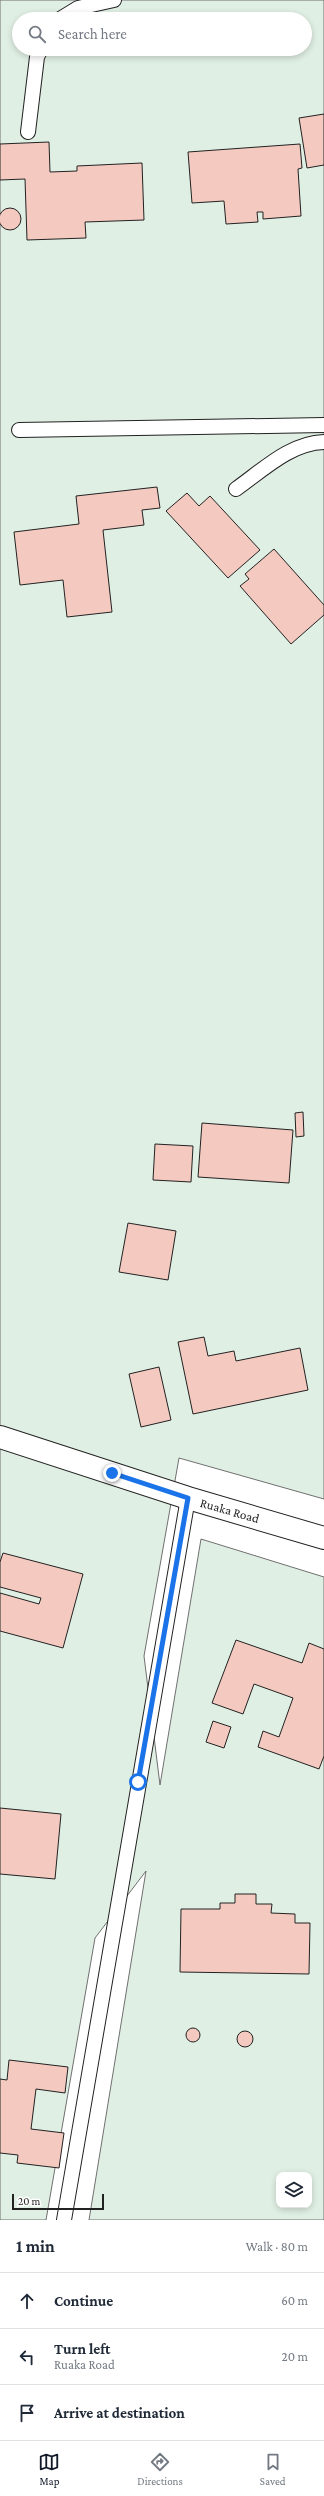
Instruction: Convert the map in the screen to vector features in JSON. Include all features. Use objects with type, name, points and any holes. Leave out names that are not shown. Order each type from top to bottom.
[{"type":"street","name":"Ruaka Road","points":[[0,1437],[188,1498],[324,1538]]},
{"type":"lane","points":[[71,12],[78,8],[114,0]]},
{"type":"lane","points":[[28,132],[38,56]]},
{"type":"lane","points":[[19,430],[324,425]]},
{"type":"lane","points":[[236,489],[292,450],[304,444],[324,442]]},
{"type":"lane","points":[[64,2220],[188,1498]]},
{"type":"green space","points":[[0,0],[324,0],[324,1499],[179,1458],[144,1656],[160,1785],[201,1539],[324,1577],[324,2220],[89,2220],[146,1871],[95,1938],[46,2220],[0,2220]]},
{"type":"building","points":[[324,114],[324,165],[307,168],[299,118]]},
{"type":"building","points":[[49,142],[50,172],[77,171],[77,166],[142,163],[144,220],[85,222],[86,238],[27,240],[25,179],[0,180],[0,144]]},
{"type":"building","points":[[300,144],[302,168],[298,169],[301,216],[263,219],[263,212],[257,212],[258,222],[226,224],[224,201],[192,203],[188,152]]},
{"type":"building","points":[[10,208],[18,211],[21,219],[18,227],[10,230],[2,227],[-1,219],[2,211]]},
{"type":"building","points":[[157,487],[160,508],[142,510],[144,525],[103,530],[112,612],[67,617],[63,580],[20,585],[14,532],[79,524],[76,496]]},
{"type":"building","points":[[187,493],[199,506],[210,496],[260,550],[228,578],[166,511]]},
{"type":"building","points":[[274,549],[324,605],[324,615],[291,644],[240,586],[249,579],[245,574]]},
{"type":"building","points":[[303,1112],[304,1136],[296,1137],[295,1113]]},
{"type":"building","points":[[202,1123],[293,1130],[289,1183],[198,1177]]},
{"type":"building","points":[[155,1144],[193,1146],[191,1182],[153,1180]]},
{"type":"building","points":[[128,1223],[176,1231],[168,1280],[119,1272]]},
{"type":"building","points":[[204,1337],[208,1356],[234,1351],[236,1361],[300,1348],[308,1390],[193,1414],[178,1342]]},
{"type":"building","points":[[159,1367],[171,1420],[141,1427],[129,1374]]},
{"type":"building","points":[[3,1553],[83,1574],[63,1648],[0,1631],[0,1593],[39,1604],[41,1598],[0,1587],[0,1562]]},
{"type":"building","points":[[236,1640],[302,1663],[309,1643],[324,1649],[324,1756],[319,1769],[258,1747],[263,1731],[279,1737],[293,1698],[254,1684],[243,1714],[212,1703]]},
{"type":"building","points":[[213,1721],[231,1727],[224,1748],[206,1742]]},
{"type":"building","points":[[0,1808],[61,1814],[55,1879],[0,1874]]},
{"type":"building","points":[[235,1894],[256,1894],[256,1904],[272,1904],[271,1913],[295,1914],[295,1923],[310,1923],[309,1974],[180,1972],[181,1909],[220,1909],[220,1903],[235,1903]]},
{"type":"building","points":[[193,2028],[198,2030],[200,2035],[198,2040],[193,2042],[188,2040],[186,2035],[188,2030]]},
{"type":"building","points":[[242,2031],[248,2031],[253,2036],[251,2045],[248,2047],[242,2047],[237,2042],[237,2036]]},
{"type":"building","points":[[9,2060],[68,2067],[65,2093],[36,2089],[31,2129],[64,2133],[59,2168],[17,2163],[18,2155],[0,2153],[0,2079],[7,2080]]},
{"type":"route","points":[[112,1473],[188,1498],[138,1782]]}]
